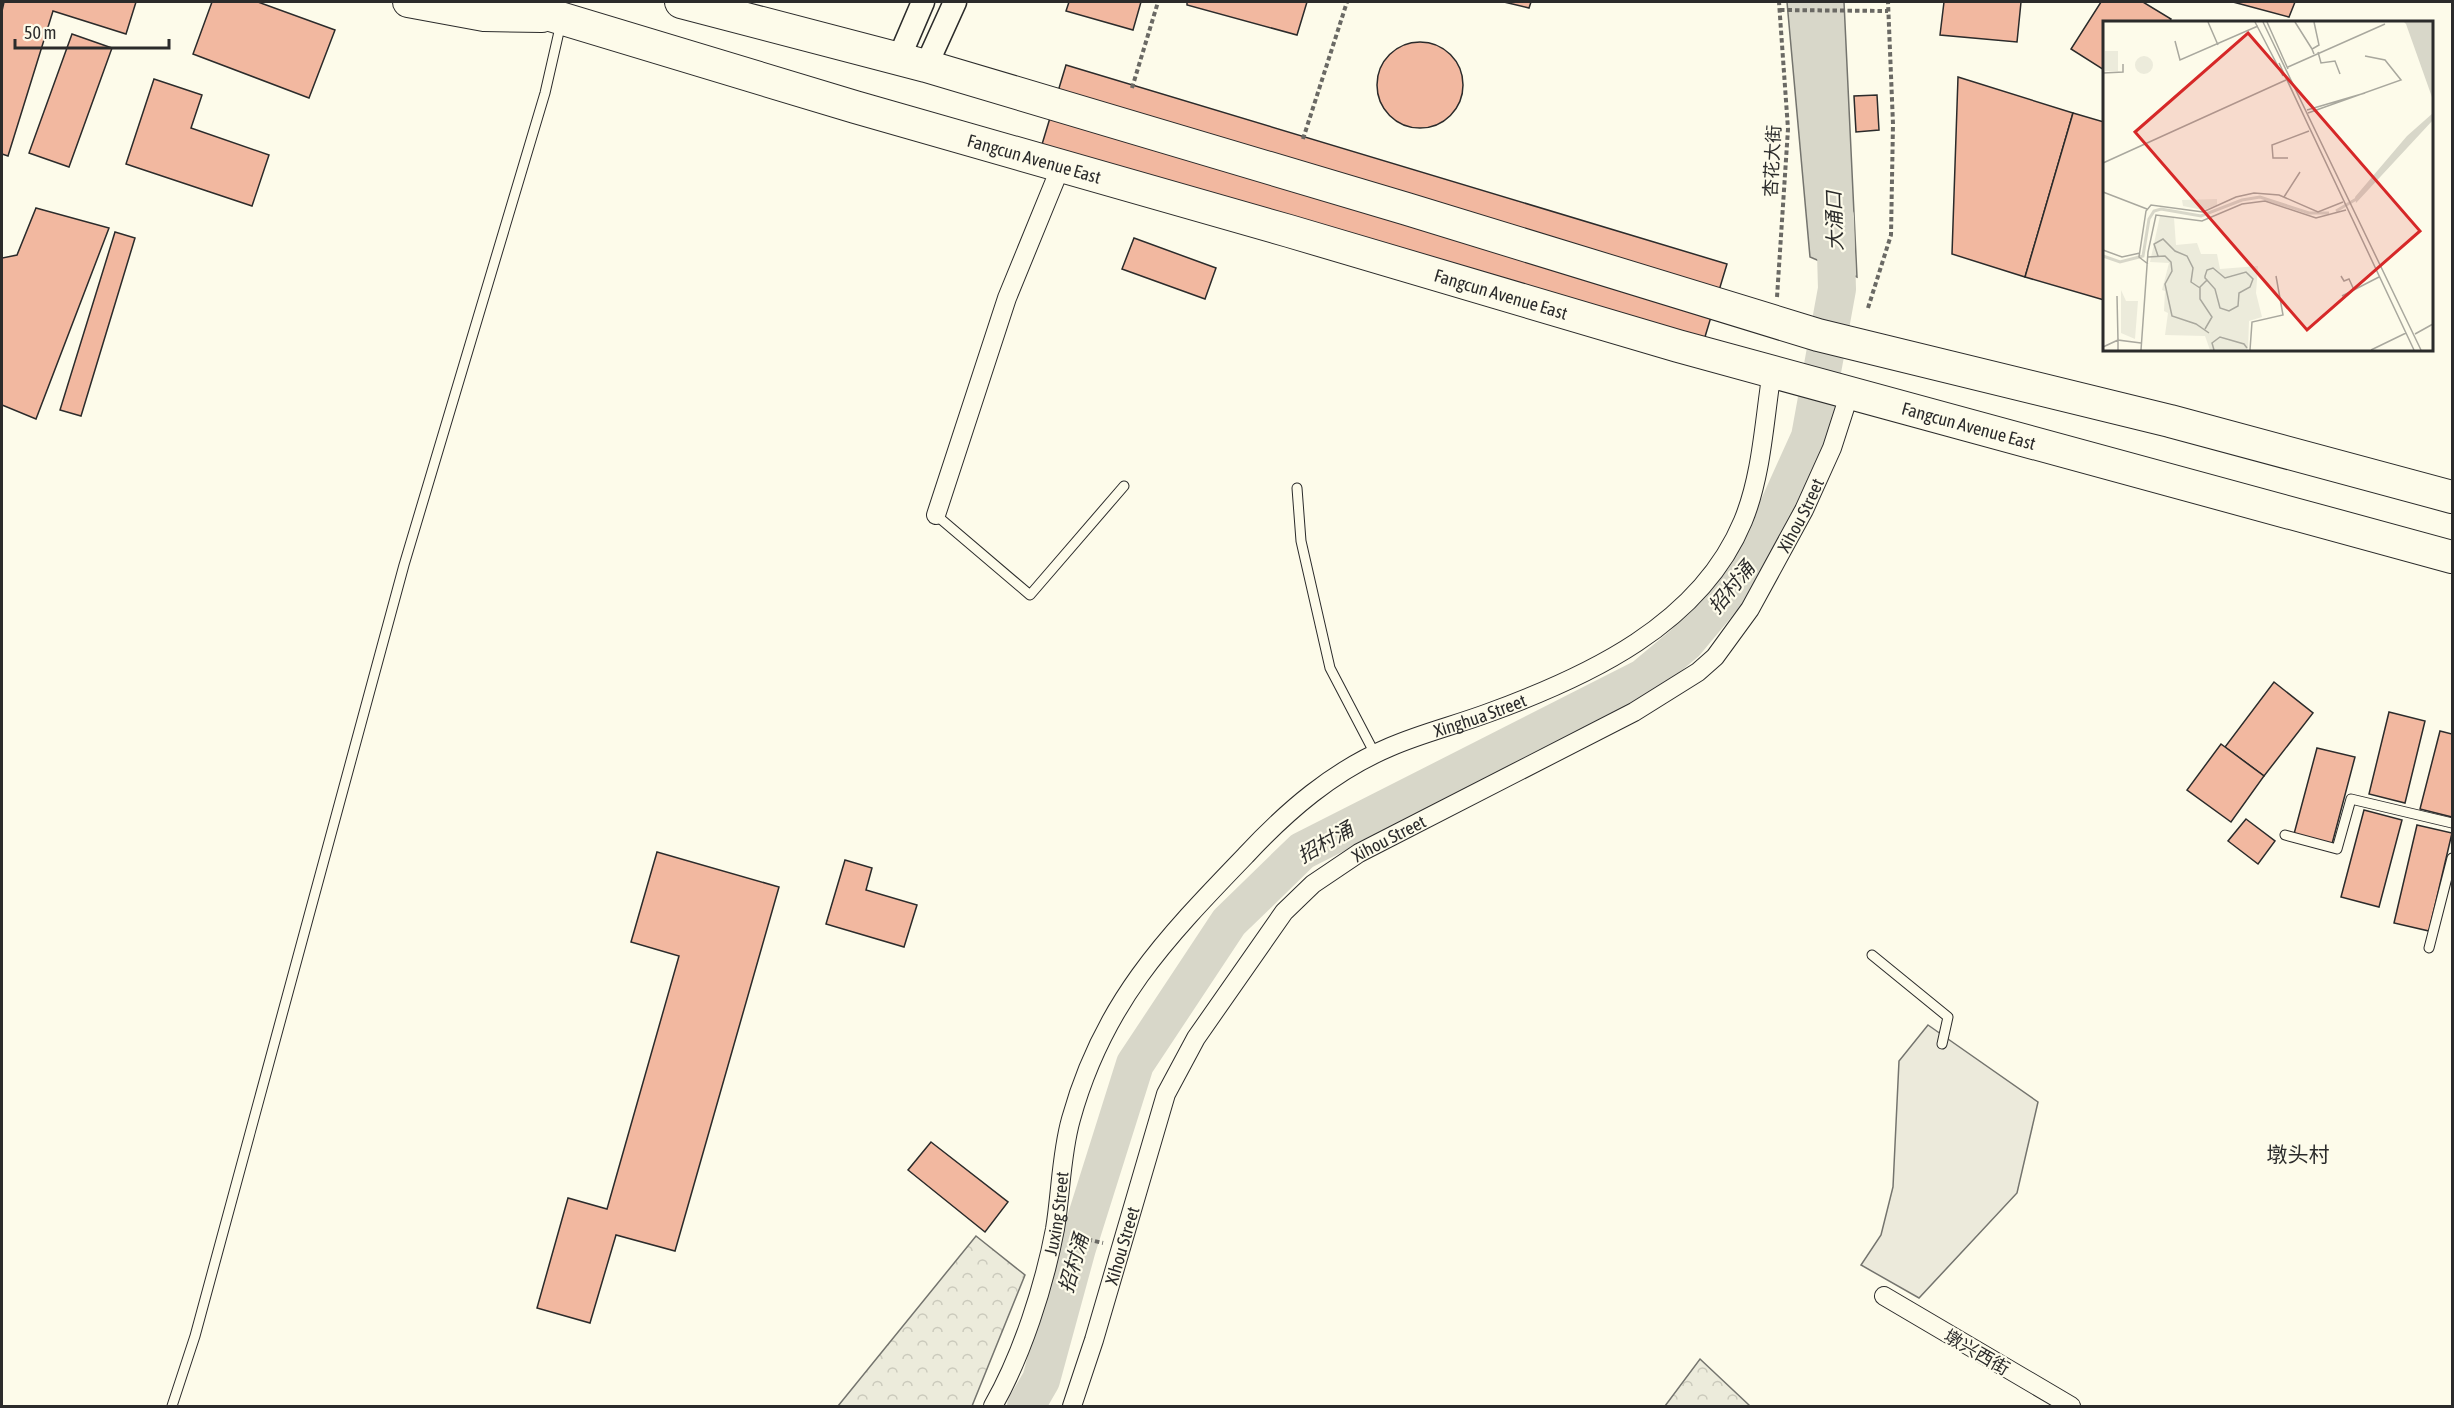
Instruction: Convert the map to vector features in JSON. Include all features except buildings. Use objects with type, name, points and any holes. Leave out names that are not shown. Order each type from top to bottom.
[{"type":"highway","name":"Fangcun Avenue East","points":[[507,2],[1587,320],[2452,557]]},
{"type":"highway","points":[[681,2],[912,62],[1418,212],[1832,339],[2170,421],[2452,497]]},
{"type":"main road","name":"Fangcun Avenue East","points":[[408,2],[484,16],[559,19]]},
{"type":"street","points":[[912,62],[923,2]]},
{"type":"street","points":[[912,62],[955,2]]},
{"type":"street","points":[[936,515],[1007,297],[1061,166]]},
{"type":"street","name":"Xinghua Street","points":[[1110,1019],[1144,967],[1247,853],[1307,796],[1335,776],[1390,747],[1543,693],[1599,666],[1663,624],[1684,604],[1718,566],[1743,521],[1755,481],[1772,371]]},
{"type":"street","name":"Xihou Street","points":[[1072,1407],[1091,1349],[1155,1125],[1179,1066],[1226,994],[1295,899],[1359,853],[1634,712],[1698,672],[1715,657],[1750,609],[1804,510],[1832,448],[1830,386]]},
{"type":"street","name":"Juxing Street","points":[[993,1407],[1020,1348],[1038,1294],[1054,1232],[1070,1123],[1090,1062],[1110,1019]]},
{"type":"street","name":"墩兴西街","points":[[1884,1296],[2071,1407]]},
{"type":"lane","points":[[172,1407],[195,1336],[404,565],[545,93],[559,19]]},
{"type":"lane","points":[[936,515],[1030,595],[1124,486]]},
{"type":"lane","points":[[1297,488],[1301,541],[1330,668],[1375,754]]},
{"type":"lane","points":[[2285,835],[2337,849],[2351,800],[2452,823]]},
{"type":"lane","points":[[2429,948],[2452,858]]},
{"type":"lane","points":[[1872,955],[1948,1017],[1942,1044]]},
{"type":"path","points":[[1132,88],[1158,2]]},
{"type":"path","points":[[1303,139],[1347,2]]},
{"type":"path","name":"杏花大街","points":[[1774,321],[1788,129],[1779,2]]},
{"type":"path","points":[[1868,308],[1891,235],[1893,124],[1888,2]]},
{"type":"path","points":[[1780,10],[1888,11]]},
{"type":"path","points":[[1054,1232],[1121,1247]]},
{"type":"green space","points":[[976,1236],[1025,1275],[972,1406],[838,1406]]},
{"type":"green space","points":[[1700,1359],[1750,1406],[1665,1406]]},
{"type":"shaded area","points":[[1928,1025],[2038,1102],[2017,1193],[1919,1298],[1861,1265],[1881,1235],[1893,1187],[1899,1061]]},
{"type":"water","name":"大涌口","points":[[1787,2],[1844,2],[1857,277],[1810,257]]},
{"type":"waterway","name":"招村涌","points":[[1026,1406],[1041,1380],[1077,1248],[1135,1064],[1229,922],[1302,851],[1643,678],[1685,643],[1755,559],[1810,437],[1837,289],[1835,217]]},
{"type":"district","name":"墩头村","points":[[2298,1154]]}]
